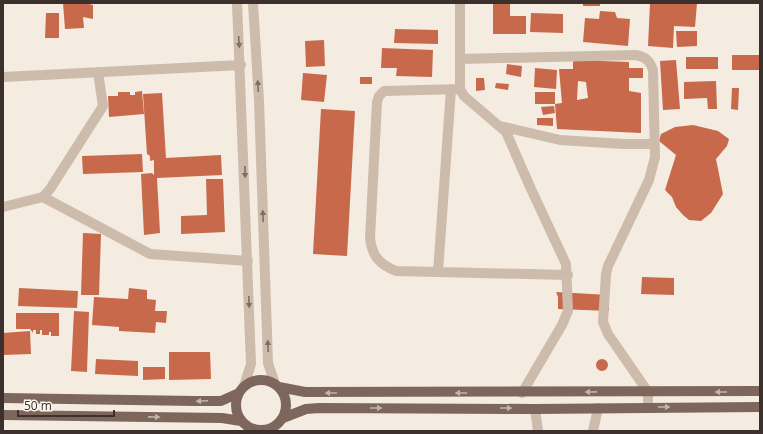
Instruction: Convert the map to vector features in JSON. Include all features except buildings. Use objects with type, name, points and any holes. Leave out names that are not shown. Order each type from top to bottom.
[{"type":"main road","points":[[3,398],[220,401],[256,381],[262,380],[277,386],[305,392],[760,392]]},
{"type":"main road","points":[[277,386],[285,399],[286,407],[278,424]]},
{"type":"main road","points":[[242,390],[236,404],[236,411],[245,426]]},
{"type":"main road","points":[[3,415],[222,418],[251,428],[265,430],[306,409],[760,407]]},
{"type":"street","points":[[237,3],[241,65],[251,364],[242,390]]},
{"type":"street","points":[[253,3],[259,101],[268,363],[277,386]]},
{"type":"street","points":[[438,272],[460,59],[460,3]]},
{"type":"street","points":[[460,59],[636,55],[644,57],[650,63],[653,70],[655,156],[649,180],[607,270],[604,322],[608,334],[648,392],[648,407]]},
{"type":"street","points":[[3,77],[241,65]]},
{"type":"street","points":[[3,207],[43,197],[50,189],[103,106],[98,72]]},
{"type":"street","points":[[522,393],[562,325],[568,311],[568,275],[566,264],[506,132],[456,89],[384,91],[379,96],[377,102],[370,238],[371,250],[377,260],[386,267],[396,271],[568,275]]},
{"type":"street","points":[[500,126],[560,140],[624,144],[654,144]]},
{"type":"street","points":[[43,197],[150,254],[248,261]]},
{"type":"street","points":[[593,431],[598,408]]},
{"type":"street","points":[[536,409],[538,431]]}]
